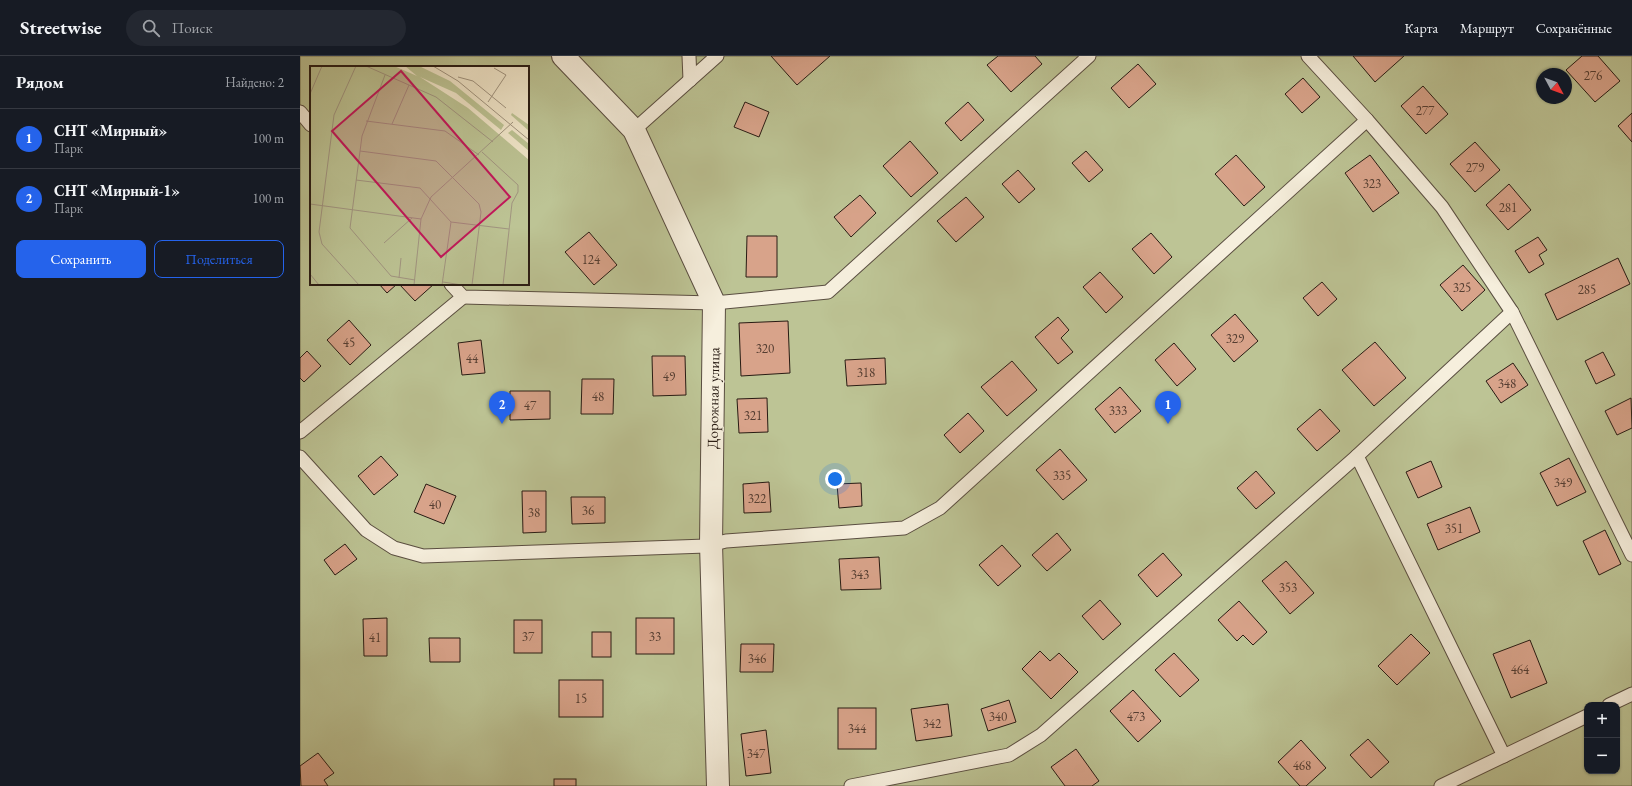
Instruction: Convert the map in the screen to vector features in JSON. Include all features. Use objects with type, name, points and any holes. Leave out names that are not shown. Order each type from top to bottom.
[{"type":"street","name":"Дорожная улица","points":[[563,56],[634,130],[714,303],[711,544],[718,786]]},
{"type":"lane","points":[[689,56],[690,80]]},
{"type":"lane","points":[[634,130],[717,56]]},
{"type":"lane","points":[[300,432],[463,298],[714,303],[828,292],[1089,56]]},
{"type":"lane","points":[[1308,56],[1367,120],[1442,207],[1512,312],[1632,555]]},
{"type":"lane","points":[[300,112],[310,124]]},
{"type":"lane","points":[[300,457],[366,530],[394,548],[423,556],[711,544],[726,541],[904,528],[940,508],[1367,120]]},
{"type":"lane","points":[[452,285],[463,298]]},
{"type":"lane","points":[[851,786],[1009,755],[1041,735],[1357,456],[1512,312]]},
{"type":"lane","points":[[1357,456],[1504,756]]},
{"type":"lane","points":[[1615,702],[1632,694]]},
{"type":"lane","points":[[1441,786],[1584,717]]},
{"type":"green space","points":[[300,56],[1632,56],[1632,786],[300,786]]},
{"type":"building","points":[[771,56],[830,56],[797,85]]},
{"type":"building","points":[[998,56],[1035,56],[1042,64],[1011,92],[987,65]]},
{"type":"building","points":[[1353,56],[1404,56],[1375,82]]},
{"type":"building","points":[[1582,56],[1598,56],[1620,81],[1595,102],[1572,77],[1572,68],[1568,68]]},
{"type":"building","points":[[1138,64],[1156,84],[1129,108],[1111,88]]},
{"type":"building","points":[[1303,78],[1320,97],[1302,113],[1285,94]]},
{"type":"building","points":[[1423,86],[1448,114],[1426,134],[1401,106]]},
{"type":"building","points":[[745,102],[769,112],[759,137],[734,127]]},
{"type":"building","points":[[968,102],[984,120],[961,141],[945,123]]},
{"type":"building","points":[[1632,113],[1632,142],[1618,126]]},
{"type":"building","points":[[910,141],[938,173],[911,197],[883,166]]},
{"type":"building","points":[[1475,142],[1500,170],[1475,192],[1450,164]]},
{"type":"building","points":[[1086,151],[1103,170],[1089,182],[1072,163]]},
{"type":"building","points":[[1236,155],[1265,187],[1244,206],[1215,174]]},
{"type":"building","points":[[1370,155],[1399,193],[1373,212],[1345,173]]},
{"type":"building","points":[[1018,170],[1035,189],[1019,203],[1002,184]]},
{"type":"building","points":[[1509,184],[1531,210],[1508,230],[1486,205]]},
{"type":"building","points":[[860,195],[876,213],[851,237],[834,217]]},
{"type":"building","points":[[966,197],[984,217],[956,242],[937,221]]},
{"type":"building","points":[[589,232],[617,265],[594,285],[565,252]]},
{"type":"building","points":[[1151,233],[1172,257],[1154,274],[1132,249]]},
{"type":"building","points":[[747,236],[777,236],[777,277],[746,277]]},
{"type":"building","points":[[1538,237],[1547,250],[1539,255],[1544,264],[1529,273],[1515,251]]},
{"type":"building","points":[[1618,258],[1630,284],[1557,320],[1545,294]]},
{"type":"building","points":[[1463,265],[1485,290],[1462,311],[1440,285]]},
{"type":"building","points":[[1100,272],[1123,297],[1106,313],[1083,287]]},
{"type":"building","points":[[1322,282],[1337,299],[1318,316],[1303,298]]},
{"type":"building","points":[[380,285],[396,285],[387,293]]},
{"type":"building","points":[[400,285],[433,285],[415,301]]},
{"type":"building","points":[[1235,314],[1258,341],[1234,362],[1211,335]]},
{"type":"building","points":[[1058,317],[1069,330],[1061,338],[1073,352],[1058,364],[1035,337]]},
{"type":"building","points":[[349,320],[371,345],[350,365],[327,340]]},
{"type":"building","points":[[788,321],[790,373],[741,376],[739,323]]},
{"type":"building","points":[[481,340],[485,373],[462,375],[458,343]]},
{"type":"building","points":[[1375,342],[1406,378],[1374,406],[1342,370]]},
{"type":"building","points":[[1174,343],[1196,369],[1177,386],[1155,360]]},
{"type":"building","points":[[307,351],[321,366],[304,382],[300,378],[300,358]]},
{"type":"building","points":[[1603,352],[1615,375],[1596,384],[1585,361]]},
{"type":"building","points":[[652,356],[685,356],[686,395],[653,396]]},
{"type":"building","points":[[885,358],[886,384],[847,386],[845,360]]},
{"type":"building","points":[[1012,361],[1037,390],[1007,416],[981,387]]},
{"type":"building","points":[[1513,363],[1528,385],[1501,403],[1486,381]]},
{"type":"building","points":[[582,379],[614,379],[613,414],[581,414]]},
{"type":"building","points":[[1120,387],[1141,411],[1115,433],[1095,409]]},
{"type":"building","points":[[510,391],[550,391],[550,419],[510,420]]},
{"type":"building","points":[[767,398],[768,432],[739,433],[737,399]]},
{"type":"building","points":[[1631,398],[1632,428],[1617,435],[1605,411]]},
{"type":"building","points":[[1320,409],[1340,431],[1317,451],[1297,429]]},
{"type":"building","points":[[968,413],[984,431],[960,453],[944,435]]},
{"type":"building","points":[[1060,449],[1087,480],[1063,500],[1036,470]]},
{"type":"building","points":[[381,456],[398,475],[374,495],[358,476]]},
{"type":"building","points":[[1569,458],[1586,492],[1557,506],[1540,473]]},
{"type":"building","points":[[1431,461],[1442,487],[1418,498],[1406,472]]},
{"type":"building","points":[[1256,471],[1275,493],[1256,509],[1237,488]]},
{"type":"building","points":[[769,482],[771,512],[744,513],[743,484]]},
{"type":"building","points":[[861,483],[862,506],[839,508],[837,484]]},
{"type":"building","points":[[426,484],[456,496],[444,524],[414,512]]},
{"type":"building","points":[[522,491],[546,491],[546,532],[523,533]]},
{"type":"building","points":[[571,497],[605,497],[605,523],[572,524]]},
{"type":"building","points":[[1470,507],[1480,532],[1438,550],[1427,524]]},
{"type":"building","points":[[1605,530],[1621,564],[1599,575],[1583,541]]},
{"type":"building","points":[[1057,533],[1071,550],[1047,571],[1032,555]]},
{"type":"building","points":[[345,544],[357,559],[335,575],[324,560]]},
{"type":"building","points":[[1002,545],[1021,566],[998,586],[979,565]]},
{"type":"building","points":[[1163,553],[1182,575],[1157,597],[1138,575]]},
{"type":"building","points":[[879,557],[881,589],[841,590],[839,559]]},
{"type":"building","points":[[1286,561],[1314,593],[1290,614],[1262,581]]},
{"type":"building","points":[[1100,600],[1121,624],[1103,640],[1082,616]]},
{"type":"building","points":[[1239,601],[1267,632],[1253,645],[1243,635],[1237,641],[1218,620]]},
{"type":"building","points":[[387,618],[387,656],[364,656],[363,619]]},
{"type":"building","points":[[636,618],[674,618],[674,654],[636,654]]},
{"type":"building","points":[[514,620],[542,620],[542,653],[514,653]]},
{"type":"building","points":[[592,632],[611,632],[611,657],[592,657]]},
{"type":"building","points":[[1411,634],[1430,653],[1397,685],[1378,666]]},
{"type":"building","points":[[429,638],[460,638],[460,662],[430,662]]},
{"type":"building","points":[[1530,640],[1547,683],[1511,698],[1493,654]]},
{"type":"building","points":[[741,644],[774,644],[773,672],[740,672]]},
{"type":"building","points":[[1040,651],[1050,661],[1059,653],[1078,672],[1051,699],[1022,669]]},
{"type":"building","points":[[1174,653],[1199,680],[1180,697],[1155,670]]},
{"type":"building","points":[[559,680],[603,680],[603,717],[559,717]]},
{"type":"building","points":[[1133,690],[1161,721],[1138,742],[1110,711]]},
{"type":"building","points":[[1009,700],[1016,722],[988,731],[981,709]]},
{"type":"building","points":[[948,704],[952,736],[916,741],[911,709]]},
{"type":"building","points":[[838,708],[876,708],[876,749],[838,749]]},
{"type":"building","points":[[766,730],[771,773],[746,776],[741,734]]},
{"type":"building","points":[[1368,739],[1389,762],[1371,778],[1350,755]]},
{"type":"building","points":[[1301,740],[1326,768],[1306,786],[1300,786],[1278,762]]},
{"type":"building","points":[[1076,749],[1099,781],[1092,786],[1065,786],[1051,767]]},
{"type":"building","points":[[318,753],[334,773],[324,780],[328,786],[301,786],[300,766]]},
{"type":"building","points":[[554,779],[576,779],[576,786],[554,786]]},
{"type":"place","name":"СНТ «Мирный-1»","points":[[502,424]]},
{"type":"place","name":"СНТ «Мирный»","points":[[1168,424]]}]
